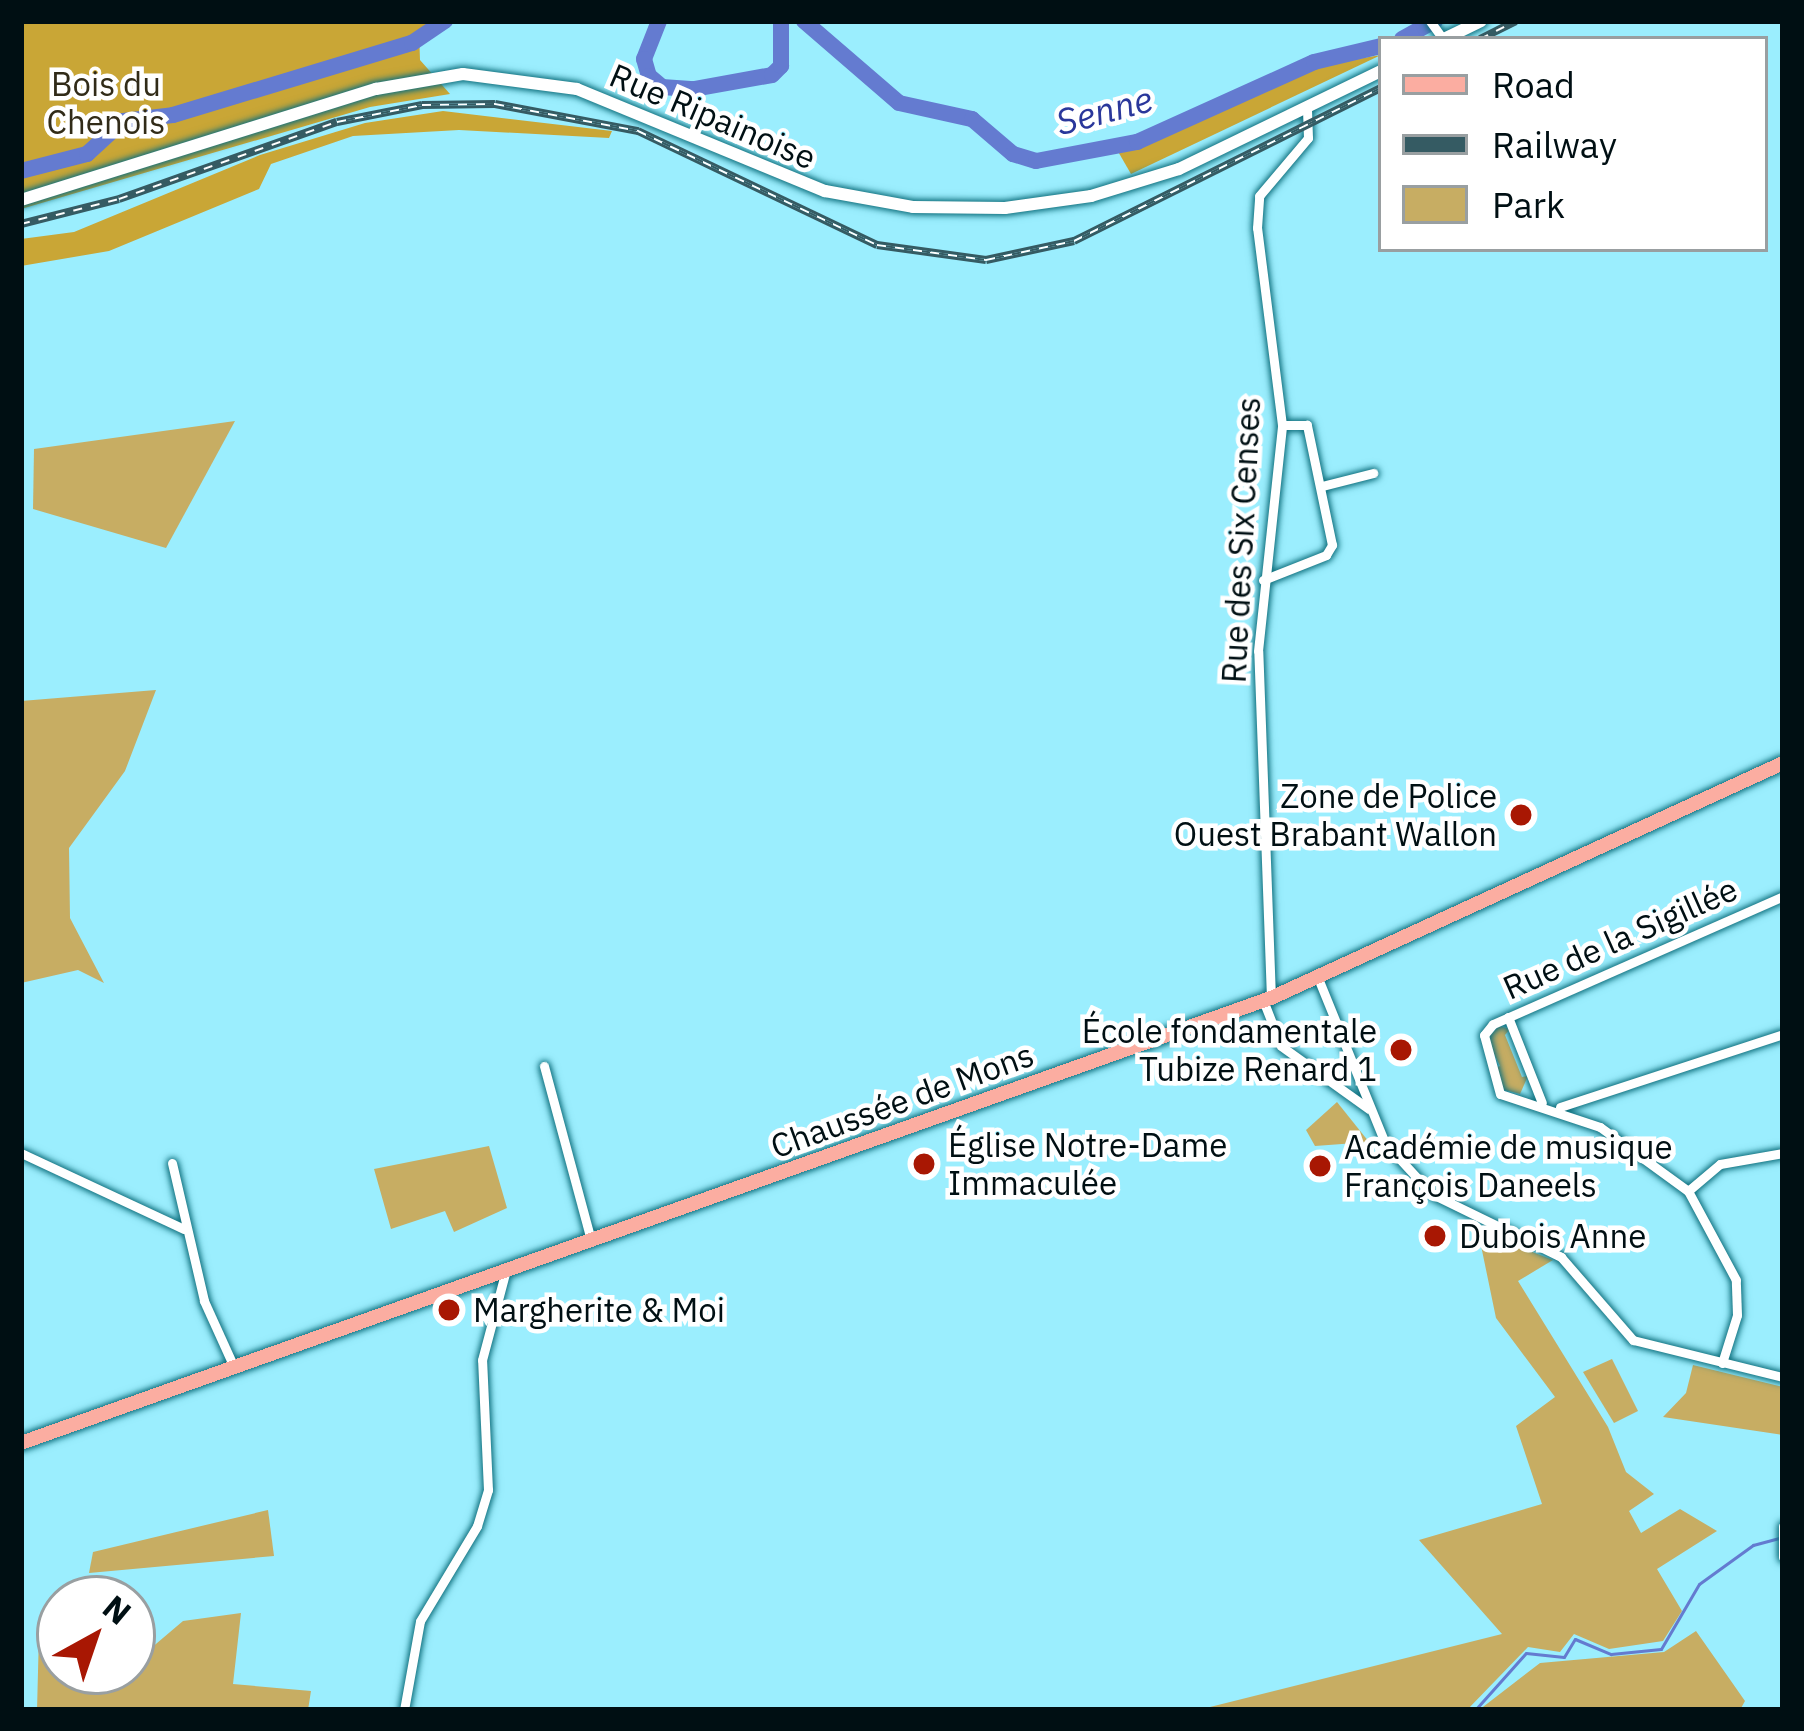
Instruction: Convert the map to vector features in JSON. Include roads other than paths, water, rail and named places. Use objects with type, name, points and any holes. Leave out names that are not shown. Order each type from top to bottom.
[{"type":"main road","name":"Chaussée de Mons","points":[[21,1443],[1267,999],[1783,763]]},
{"type":"street","points":[[1438,33],[1481,21]]},
{"type":"street","name":"Rue Ripainoise","points":[[21,200],[433,77],[540,80],[630,109],[792,181],[872,201],[958,209],[1046,204],[1140,183],[1378,72]]},
{"type":"street","name":"Rue des Six Censes","points":[[1267,999],[1258,651],[1282,425],[1259,196],[1308,138],[1306,107]]},
{"type":"street","points":[[1263,580],[1331,552],[1307,425],[1282,425]]},
{"type":"street","points":[[1322,486],[1372,473]]},
{"type":"street","name":"Rue de la Sigillée","points":[[1542,1103],[1494,1088],[1484,1035],[1508,1017],[1783,896]]},
{"type":"street","points":[[1318,978],[1369,1108],[1406,1172],[1470,1219],[1562,1257],[1619,1331],[1783,1377]]},
{"type":"street","points":[[1267,999],[1281,1046],[1369,1108]]},
{"type":"street","points":[[1508,1017],[1542,1103],[1627,1141],[1688,1191],[1736,1280],[1737,1315],[1722,1363]]},
{"type":"street","points":[[1559,1107],[1783,1034]]},
{"type":"street","points":[[544,1066],[591,1240]]},
{"type":"street","points":[[21,1153],[184,1229]]},
{"type":"street","points":[[1688,1191],[1720,1164],[1783,1153]]},
{"type":"street","points":[[172,1163],[203,1301],[234,1367]]},
{"type":"street","points":[[404,1710],[420,1621],[477,1526],[488,1490],[482,1360],[506,1270]]},
{"type":"street","points":[[1779,1535],[1783,1557]]},
{"type":"waterway","name":"Senne","points":[[21,171],[87,154],[123,121],[173,115],[412,43],[445,21]]},
{"type":"waterway","name":"Senne","points":[[659,21],[644,59],[649,76],[662,87],[694,89],[772,75],[781,66],[781,21]]},
{"type":"waterway","name":"Senne","points":[[804,21],[899,103],[972,119],[1013,154],[1036,161],[1137,142],[1314,62],[1378,47]]},
{"type":"waterway","name":"Senne","points":[[1408,36],[1435,21]]},
{"type":"waterway","points":[[1475,1710],[1526,1653],[1564,1657],[1575,1639],[1611,1654],[1661,1649],[1699,1584],[1753,1545],[1779,1538]]},
{"type":"railway","points":[[1486,36],[1516,21]]},
{"type":"railway","points":[[21,224],[119,199],[337,122],[422,105],[495,104],[638,131],[877,245],[986,260],[1074,241],[1378,89]]},
{"type":"place","name":"Zone de Police Ouest Brabant Wallon","points":[[1521,815]]},
{"type":"place","name":"École fondamentale Tubize Renard 1","points":[[1401,1050]]},
{"type":"place","name":"Église Notre-Dame Immaculée","points":[[924,1164]]},
{"type":"place","name":"Académie de musique François Daneels","points":[[1320,1166]]},
{"type":"place","name":"Dubois Anne","points":[[1435,1236]]},
{"type":"place","name":"Margherite & Moi","points":[[449,1310]]},
{"type":"park label","name":"Bois du Chenois","points":[[106,103]]}]
